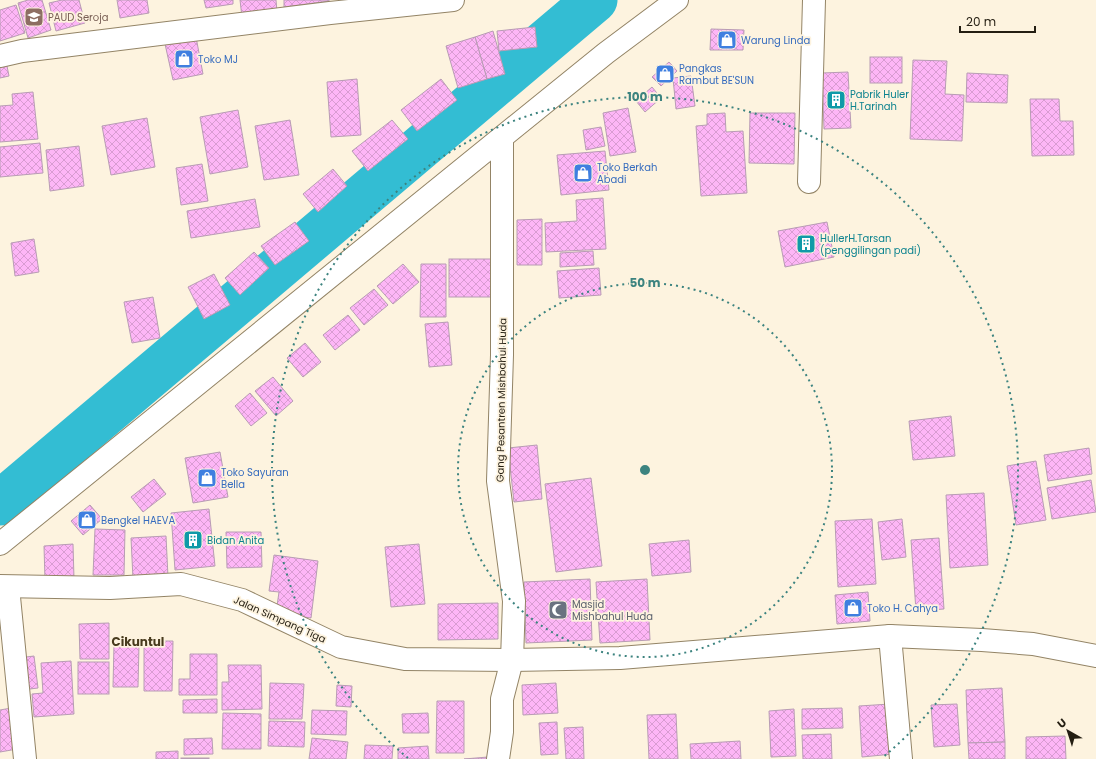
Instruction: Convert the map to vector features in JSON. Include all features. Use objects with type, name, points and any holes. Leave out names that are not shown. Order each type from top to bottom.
[{"type":"street","points":[[0,56],[22,51],[453,0]]},
{"type":"street","points":[[0,544],[606,53],[677,0]]},
{"type":"street","points":[[809,182],[814,0]]},
{"type":"street","name":"Gang Pesantren Mishbahul Huda","points":[[498,759],[502,732],[502,699],[512,660],[514,601],[498,481],[502,354],[502,138]]},
{"type":"street","name":"Jalan Simpang Tiga","points":[[4,586],[110,588],[181,584],[242,600],[341,647],[405,659],[512,660],[620,658],[890,636],[1033,644],[1096,656]]},
{"type":"street","points":[[4,586],[25,759]]},
{"type":"street","points":[[890,636],[901,759]]},
{"type":"building","name":"PAUD Seroja","points":[[28,0],[42,0],[51,30],[28,38],[18,3]]},
{"type":"building","points":[[62,0],[79,0],[85,23],[56,31],[49,3]]},
{"type":"building","points":[[117,0],[147,0],[149,13],[120,18]]},
{"type":"building","points":[[204,0],[233,0],[233,4],[206,8]]},
{"type":"building","points":[[240,0],[276,0],[277,12],[242,17]]},
{"type":"building","points":[[284,0],[329,0],[329,1],[284,7]]},
{"type":"building","points":[[16,5],[25,33],[0,41],[0,10]]},
{"type":"building","points":[[535,27],[537,47],[499,51],[497,31]]},
{"type":"building","name":"Warung Linda","points":[[711,29],[744,30],[743,50],[710,50]]},
{"type":"building","points":[[493,31],[505,74],[487,79],[475,37]]},
{"type":"building","name":"Toko MJ","points":[[196,37],[203,74],[173,80],[165,44]]},
{"type":"building","points":[[475,37],[487,79],[458,88],[446,46]]},
{"type":"building","points":[[870,57],[902,57],[902,83],[870,83]]},
{"type":"building","points":[[913,60],[947,61],[945,94],[964,95],[962,141],[910,139]]},
{"type":"building","points":[[6,61],[9,76],[0,78],[0,63]]},
{"type":"building","name":"Pangkas Rambut BE'SUN","points":[[669,62],[677,71],[661,86],[652,77]]},
{"type":"building","name":"Pabrik Huler H.Tarinah","points":[[848,72],[851,128],[824,129],[822,73]]},
{"type":"building","points":[[967,73],[1008,75],[1007,103],[966,102]]},
{"type":"building","points":[[691,76],[695,106],[676,109],[673,78]]},
{"type":"building","points":[[357,79],[361,135],[331,137],[327,82]]},
{"type":"building","points":[[441,79],[457,100],[417,131],[401,110]]},
{"type":"building","points":[[652,87],[661,98],[645,112],[636,101]]},
{"type":"building","points":[[33,92],[38,139],[0,142],[0,106],[13,105],[12,94]]},
{"type":"building","points":[[1030,99],[1059,99],[1060,121],[1073,121],[1074,155],[1032,156]]},
{"type":"building","points":[[628,108],[636,152],[610,156],[603,113]]},
{"type":"building","points":[[238,110],[248,167],[210,174],[200,117]]},
{"type":"building","points":[[725,113],[726,132],[743,131],[747,193],[701,196],[696,126],[707,125],[707,114]]},
{"type":"building","points":[[750,113],[795,113],[794,164],[749,163]]},
{"type":"building","points":[[147,118],[155,167],[111,175],[102,126]]},
{"type":"building","points":[[290,120],[299,175],[264,180],[255,126]]},
{"type":"building","points":[[392,120],[408,139],[368,171],[352,151]]},
{"type":"building","points":[[601,127],[605,146],[586,150],[583,130]]},
{"type":"building","points":[[40,143],[43,173],[0,177],[0,147]]},
{"type":"building","points":[[79,146],[84,186],[50,191],[46,150]]},
{"type":"building","name":"Toko Berkah Abadi","points":[[605,151],[609,190],[561,195],[557,155]]},
{"type":"building","points":[[202,164],[208,201],[181,205],[176,168]]},
{"type":"building","points":[[333,169],[347,186],[318,212],[303,194]]},
{"type":"building","points":[[603,198],[606,249],[546,252],[545,223],[577,221],[576,200]]},
{"type":"building","points":[[255,199],[260,227],[191,238],[187,211]]},
{"type":"building","points":[[542,219],[542,265],[517,265],[517,220]]},
{"type":"building","points":[[295,222],[309,241],[275,265],[261,246]]},
{"type":"building","name":"HullerH.Tarsan (penggilingan padi)","points":[[827,222],[834,257],[785,267],[778,231]]},
{"type":"building","points":[[34,239],[39,272],[15,276],[11,243]]},
{"type":"building","points":[[593,251],[594,265],[560,267],[560,253]]},
{"type":"building","points":[[254,252],[269,268],[240,295],[225,278]]},
{"type":"building","points":[[449,259],[494,259],[494,297],[449,297]]},
{"type":"building","points":[[403,264],[419,282],[393,304],[377,286]]},
{"type":"building","points":[[421,264],[446,264],[446,317],[420,317]]},
{"type":"building","points":[[599,268],[601,295],[559,298],[557,271]]},
{"type":"building","points":[[214,274],[230,305],[204,319],[188,287]]},
{"type":"building","points":[[374,289],[388,305],[364,325],[350,308]]},
{"type":"building","points":[[153,297],[160,338],[132,343],[124,302]]},
{"type":"building","points":[[348,315],[360,330],[335,350],[323,335]]},
{"type":"building","points":[[448,322],[452,365],[429,367],[425,324]]},
{"type":"building","points":[[305,343],[321,362],[303,377],[287,358]]},
{"type":"building","points":[[273,377],[293,401],[276,416],[255,391]]},
{"type":"building","points":[[250,393],[267,413],[251,426],[235,406]]},
{"type":"building","points":[[951,416],[955,456],[913,460],[909,421]]},
{"type":"building","points":[[537,445],[542,499],[514,502],[508,448]]},
{"type":"building","points":[[1089,448],[1092,474],[1048,481],[1044,455]]},
{"type":"building","name":"Toko Sayuran Bella","points":[[220,452],[228,497],[193,503],[185,458]]},
{"type":"building","points":[[1036,461],[1046,520],[1016,525],[1007,466]]},
{"type":"building","points":[[591,478],[602,566],[556,572],[545,484]]},
{"type":"building","points":[[154,479],[166,494],[143,512],[131,497]]},
{"type":"building","points":[[1091,480],[1096,512],[1052,519],[1047,488]]},
{"type":"building","points":[[984,493],[988,565],[950,568],[946,495]]},
{"type":"building","name":"Bengkel HAEVA","points":[[90,505],[102,519],[83,535],[71,521]]},
{"type":"building","name":"Bidan Anita","points":[[209,509],[215,566],[175,570],[171,513]]},
{"type":"building","points":[[872,519],[876,584],[838,587],[835,521]]},
{"type":"building","points":[[902,519],[906,557],[882,560],[878,522]]},
{"type":"building","points":[[95,529],[125,530],[124,575],[93,575]]},
{"type":"building","points":[[226,532],[261,532],[262,567],[227,568]]},
{"type":"building","points":[[166,536],[168,577],[133,579],[131,538]]},
{"type":"building","points":[[939,538],[944,609],[916,611],[911,540]]},
{"type":"building","points":[[689,540],[691,572],[652,576],[649,544]]},
{"type":"building","points":[[73,544],[74,579],[45,580],[44,546]]},
{"type":"building","points":[[419,544],[425,604],[391,607],[385,547]]},
{"type":"building","points":[[274,555],[318,561],[311,618],[276,613],[279,592],[269,591]]},
{"type":"building","name":"Masjid Mishbahul Huda","points":[[590,579],[592,640],[526,643],[524,582]]},
{"type":"building","points":[[647,579],[650,640],[600,643],[596,582]]},
{"type":"building","name":"Toko H. Cahya","points":[[868,592],[870,621],[837,624],[835,595]]},
{"type":"building","points":[[498,603],[498,639],[438,640],[438,604]]},
{"type":"building","points":[[109,623],[109,659],[80,659],[79,624]]},
{"type":"building","points":[[144,641],[173,641],[172,691],[144,691]]},
{"type":"building","points":[[114,644],[139,645],[138,687],[113,687]]},
{"type":"building","points":[[190,654],[217,654],[217,695],[179,695],[179,679],[190,679]]},
{"type":"building","points":[[34,656],[38,688],[22,690],[18,658]]},
{"type":"building","points":[[71,661],[74,714],[34,717],[32,694],[43,693],[41,663]]},
{"type":"building","points":[[78,662],[109,662],[109,694],[78,694]]},
{"type":"building","points":[[228,665],[261,665],[262,709],[222,710],[222,682],[229,682]]},
{"type":"building","points":[[270,683],[304,684],[302,719],[269,719]]},
{"type":"building","points":[[556,683],[558,713],[523,715],[522,685]]},
{"type":"building","points":[[337,685],[352,686],[351,707],[336,706]]},
{"type":"building","points":[[1002,688],[1005,742],[968,743],[966,690]]},
{"type":"building","points":[[217,699],[217,713],[183,713],[183,700]]},
{"type":"building","points":[[437,701],[464,701],[464,753],[436,753]]},
{"type":"building","points":[[890,704],[893,754],[862,757],[859,706]]},
{"type":"building","points":[[957,704],[960,745],[934,747],[931,705]]},
{"type":"building","points":[[17,707],[23,748],[0,752],[0,710]]},
{"type":"building","points":[[842,708],[843,728],[802,729],[802,709]]},
{"type":"building","points":[[794,709],[796,756],[771,757],[769,711]]},
{"type":"building","points":[[312,710],[347,711],[346,735],[311,734]]},
{"type":"building","points":[[223,713],[261,714],[261,749],[222,749]]},
{"type":"building","points":[[428,713],[429,733],[403,733],[402,714]]},
{"type":"building","points":[[676,714],[678,759],[649,759],[647,715]]},
{"type":"building","points":[[269,721],[305,722],[304,747],[268,746]]},
{"type":"building","points":[[557,722],[558,754],[541,755],[539,723]]},
{"type":"building","points":[[583,727],[584,759],[566,759],[564,728]]},
{"type":"building","points":[[831,734],[832,759],[803,759],[802,735]]},
{"type":"building","points":[[1065,736],[1066,759],[1026,759],[1026,737]]},
{"type":"building","points":[[212,738],[213,754],[184,755],[184,739]]},
{"type":"building","points":[[312,738],[348,742],[346,759],[309,759]]},
{"type":"building","points":[[740,741],[741,759],[691,759],[690,744]]},
{"type":"building","points":[[1005,742],[1005,759],[969,759],[968,743]]},
{"type":"building","points":[[365,745],[393,746],[392,759],[364,759]]},
{"type":"building","points":[[428,746],[429,759],[398,759],[398,748]]},
{"type":"building","points":[[178,751],[178,759],[156,759],[156,752]]},
{"type":"building","points":[[488,757],[488,759],[464,759]]},
{"type":"building","points":[[209,758],[209,759],[181,759]]},
{"type":"waterway","points":[[0,503],[595,0]]},
{"type":"place","name":"PAUD Seroja","points":[[34,17]]},
{"type":"place","name":"Warung Linda","points":[[727,40]]},
{"type":"place","name":"Toko MJ","points":[[184,59]]},
{"type":"place","name":"Pangkas Rambut BE'SUN","points":[[665,74]]},
{"type":"place","name":"Pabrik Huler H.Tarinah","points":[[836,100]]},
{"type":"place","name":"Toko Berkah Abadi","points":[[583,173]]},
{"type":"place","name":"HullerH.Tarsan (penggilingan padi)","points":[[806,244]]},
{"type":"place","name":"Toko Sayuran Bella","points":[[207,478]]},
{"type":"place","name":"Bengkel HAEVA","points":[[87,520]]},
{"type":"place","name":"Bidan Anita","points":[[193,540]]},
{"type":"place","name":"Toko H. Cahya","points":[[853,608]]},
{"type":"place","name":"Masjid Mishbahul Huda","points":[[558,610]]},
{"type":"district","name":"Cikuntul","points":[[138,642]]}]
